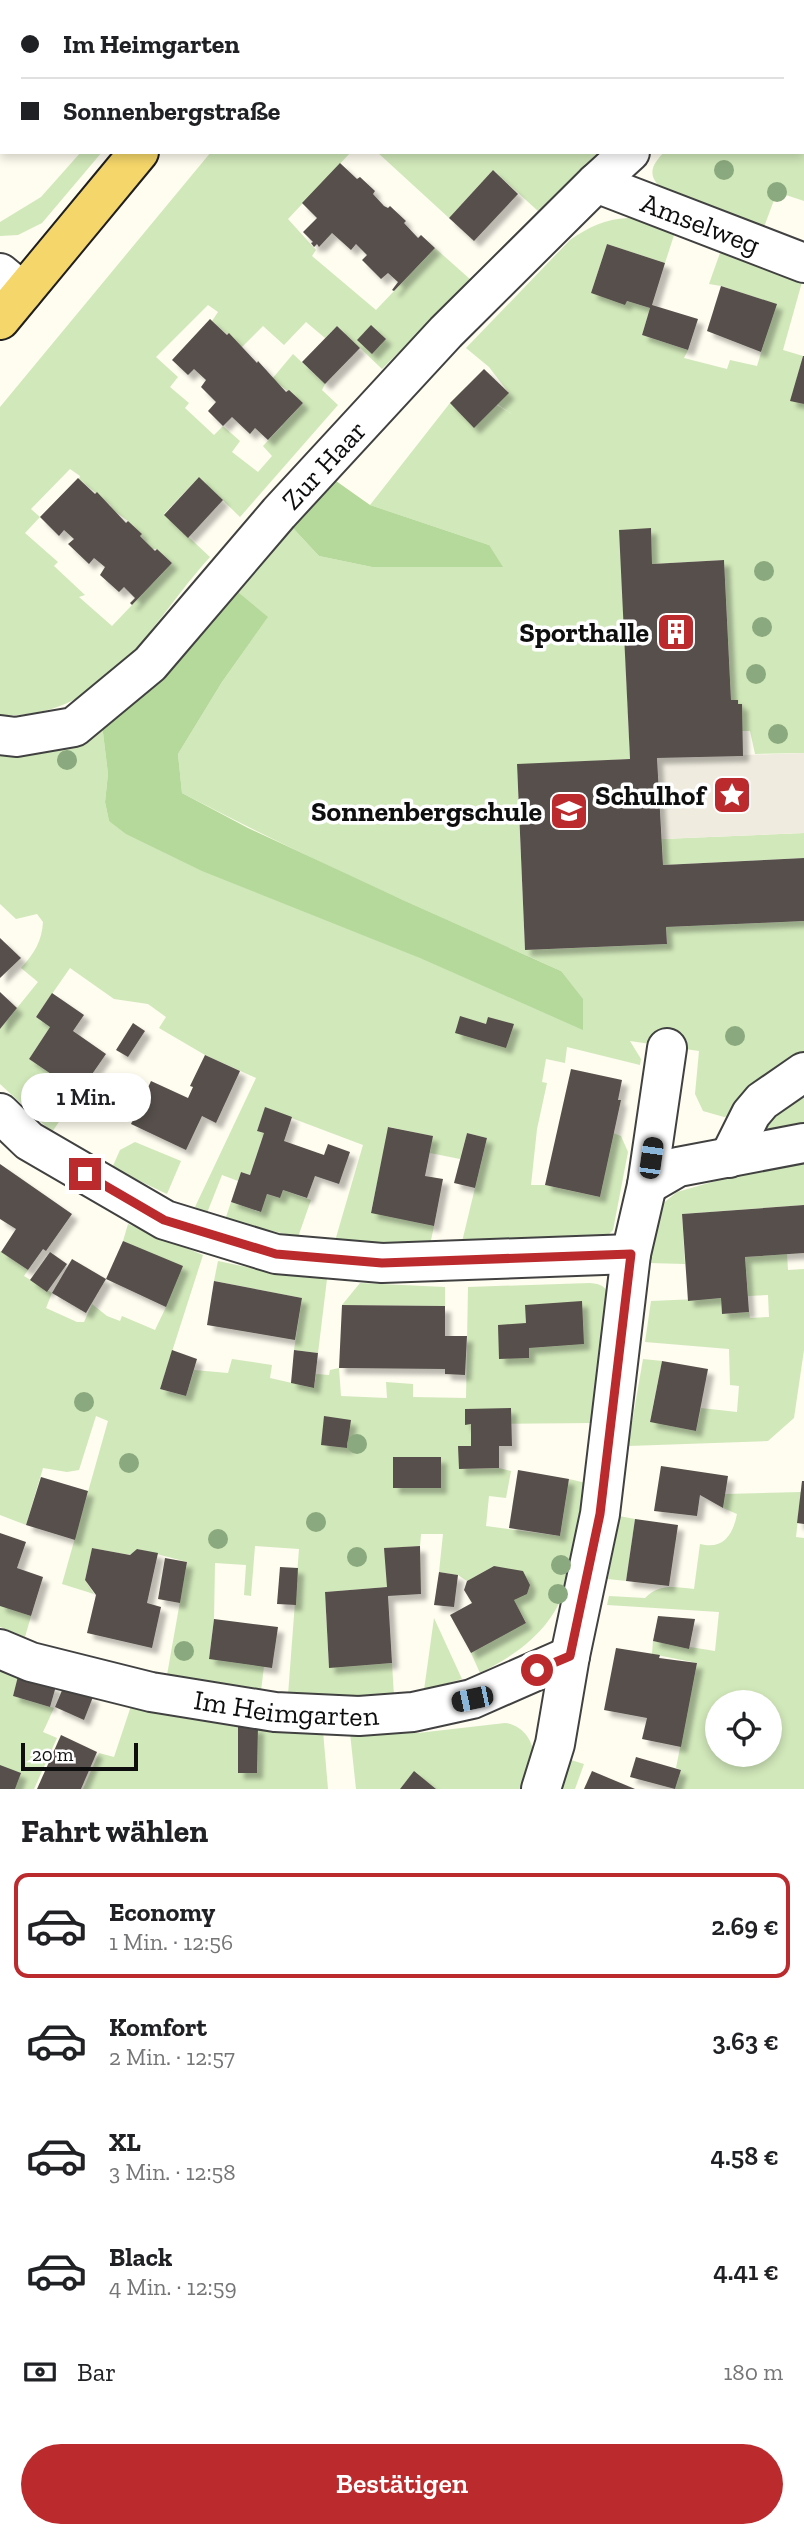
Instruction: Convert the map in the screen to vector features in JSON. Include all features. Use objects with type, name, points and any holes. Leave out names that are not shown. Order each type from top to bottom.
[{"type":"main road","points":[[8,295],[137,154]]},
{"type":"street","name":"Zur Haar","points":[[0,735],[16,737],[74,727],[150,664],[235,563],[446,332],[628,154]]},
{"type":"street","name":"Amselweg","points":[[596,183],[804,263]]},
{"type":"street","points":[[541,1789],[555,1744],[570,1656],[600,1514],[631,1254],[647,1185],[667,1048]]},
{"type":"street","points":[[729,1158],[751,1114],[762,1101],[804,1072]]},
{"type":"street","points":[[0,1113],[29,1141],[164,1220],[276,1254],[382,1263],[631,1254]]},
{"type":"street","points":[[647,1185],[678,1167],[804,1143]]},
{"type":"street","name":"Im Heimgarten","points":[[0,1649],[31,1662],[151,1692],[275,1712],[359,1716],[413,1712],[472,1699],[570,1656]]},
{"type":"green space","points":[[79,154],[100,154],[42,223],[18,235],[0,236],[0,222],[41,197]]},
{"type":"green space","points":[[209,154],[349,154],[288,219],[316,250],[312,256],[376,310],[435,248],[471,280],[382,369],[337,326],[325,338],[306,322],[284,345],[263,326],[242,347],[212,321],[218,312],[208,305],[156,357],[178,377],[170,387],[189,403],[185,408],[214,435],[223,426],[240,441],[232,452],[258,472],[272,456],[263,446],[303,403],[272,379],[293,354],[325,384],[322,390],[338,405],[240,517],[199,477],[164,514],[210,557],[122,663],[98,685],[70,702],[37,712],[0,715],[0,407]],"holes":[[[70,469],[80,476],[79,479],[128,521],[152,549],[157,549],[172,563],[112,626],[79,597],[85,595],[54,566],[58,562],[25,533],[40,517],[31,509]]]},
{"type":"green space","points":[[379,154],[597,154],[538,211],[493,170],[449,218]]},
{"type":"green space","points":[[662,154],[804,154],[804,201],[777,192],[764,227],[659,186],[652,173],[654,165]]},
{"type":"green space","points":[[628,218],[675,232],[665,263],[607,244],[591,293],[625,304],[627,301],[650,308],[642,335],[688,350],[684,358],[727,369],[730,360],[757,366],[776,304],[709,284],[721,250],[802,282],[783,350],[803,356],[791,400],[804,404],[804,753],[755,754],[750,731],[742,731],[737,700],[731,700],[724,560],[652,564],[651,529],[620,530],[630,759],[517,765],[525,950],[667,944],[666,927],[804,921],[804,1143],[771,1151],[750,1114],[724,1117],[703,1111],[695,1094],[699,1051],[630,1041],[641,1059],[640,1065],[567,1047],[565,1063],[546,1059],[542,1082],[547,1083],[537,1129],[531,1185],[545,1185],[600,1197],[613,1133],[621,1136],[628,1152],[613,1230],[608,1235],[461,1246],[487,1138],[467,1133],[460,1159],[430,1153],[432,1136],[389,1127],[371,1212],[434,1226],[430,1245],[335,1241],[363,1145],[265,1108],[257,1131],[264,1133],[250,1175],[241,1172],[238,1181],[222,1175],[207,1213],[195,1207],[256,1078],[205,1055],[159,1028],[166,1017],[148,1004],[114,999],[70,968],[36,1017],[50,1027],[29,1059],[79,1093],[52,1132],[0,1084],[0,1029],[38,982],[21,968],[36,947],[43,922],[37,914],[16,919],[0,904],[0,754],[40,754],[100,708],[108,774],[105,802],[109,821],[583,1029],[561,971],[322,863],[182,793],[178,754],[222,682],[267,618],[222,579],[279,513],[319,556],[372,567],[489,545],[370,505],[450,403],[466,387],[512,414],[497,404],[508,392],[489,367],[466,348],[570,240],[597,225]]},
{"type":"green space","points":[[319,469],[370,505],[489,545],[503,567],[372,567],[319,556],[279,513]]},
{"type":"green space","points":[[222,579],[268,617],[222,682],[178,754],[182,793],[248,828],[561,971],[583,999],[583,1030],[420,958],[202,871],[126,834],[109,821],[105,802],[108,774],[100,708]]},
{"type":"green space","points":[[804,833],[804,858],[663,865],[662,839]]},
{"type":"green space","points":[[135,1142],[181,1161],[167,1194],[112,1168],[120,1150]]},
{"type":"green space","points":[[804,1156],[804,1205],[682,1214],[685,1264],[649,1263],[661,1205],[677,1192]]},
{"type":"green space","points":[[283,1190],[311,1200],[298,1237],[225,1220],[231,1202],[260,1212],[267,1194],[279,1198]]},
{"type":"green space","points":[[128,1224],[203,1255],[160,1389],[186,1396],[194,1370],[228,1373],[232,1359],[272,1365],[270,1378],[314,1388],[316,1374],[329,1375],[330,1370],[339,1368],[341,1396],[387,1398],[386,1382],[413,1384],[413,1397],[466,1398],[468,1287],[590,1283],[605,1288],[609,1297],[594,1423],[472,1424],[471,1446],[459,1446],[459,1469],[499,1468],[511,1471],[506,1498],[489,1496],[486,1526],[560,1536],[569,1479],[586,1483],[577,1545],[563,1595],[551,1617],[534,1637],[511,1655],[480,1673],[471,1653],[526,1622],[494,1566],[467,1581],[458,1575],[439,1572],[443,1534],[421,1534],[420,1546],[387,1548],[387,1587],[325,1592],[329,1667],[392,1663],[394,1697],[360,1699],[288,1695],[299,1549],[255,1546],[251,1596],[244,1595],[246,1565],[215,1563],[214,1619],[209,1658],[264,1666],[261,1691],[167,1675],[187,1562],[138,1549],[130,1555],[92,1548],[85,1580],[94,1594],[62,1584],[108,1421],[96,1416],[79,1470],[67,1472],[43,1468],[26,1525],[0,1515],[0,1251],[28,1270],[24,1276],[52,1293],[46,1308],[77,1322],[84,1322],[92,1304],[107,1316],[120,1321],[122,1316],[155,1330],[166,1307],[123,1241]]},
{"type":"green space","points":[[787,1254],[788,1270],[804,1269],[804,1350],[794,1418],[768,1441],[628,1446],[643,1359],[662,1361],[650,1421],[696,1431],[701,1408],[737,1412],[739,1386],[730,1385],[729,1349],[645,1342],[651,1301],[721,1298],[722,1314],[749,1312],[750,1318],[769,1317],[768,1295],[748,1296],[745,1257]]},
{"type":"green space","points":[[218,1261],[270,1272],[327,1279],[318,1353],[294,1350],[302,1298],[214,1281]]},
{"type":"green space","points":[[360,1283],[445,1287],[445,1306],[342,1305]]},
{"type":"green space","points":[[801,1492],[796,1537],[804,1538],[804,1789],[675,1789],[681,1770],[676,1768],[697,1663],[652,1654],[653,1641],[715,1651],[719,1612],[607,1605],[609,1596],[645,1598],[662,1588],[694,1589],[700,1544],[721,1543],[730,1534],[735,1522],[737,1514],[723,1508],[725,1494]]},
{"type":"green space","points":[[619,1516],[635,1519],[626,1581],[608,1579]]},
{"type":"green space","points":[[0,1605],[31,1616],[25,1637],[0,1627]]},
{"type":"green space","points":[[434,1618],[462,1679],[424,1690]]},
{"type":"green space","points":[[0,1669],[18,1676],[13,1696],[54,1708],[43,1732],[57,1738],[34,1789],[0,1789]]},
{"type":"green space","points":[[132,1703],[323,1731],[328,1789],[83,1789],[99,1753],[114,1757]],"holes":[[[238,1727],[258,1727],[257,1773],[238,1773]]]},
{"type":"green space","points":[[505,1723],[516,1726],[525,1733],[533,1749],[522,1789],[436,1789],[414,1772],[400,1789],[356,1789],[350,1733],[418,1733]]},
{"type":"green space","points":[[571,1760],[584,1764],[575,1789],[559,1789]]},
{"type":"shaded area","name":"Schulhof","points":[[804,753],[804,833],[662,839],[657,758]]},
{"type":"building","points":[[340,163],[375,191],[373,194],[384,206],[390,206],[406,221],[404,223],[418,238],[421,235],[435,248],[394,291],[392,290],[398,282],[388,273],[381,279],[362,260],[367,255],[356,244],[351,250],[332,233],[319,247],[317,244],[314,247],[311,243],[313,242],[303,232],[317,218],[302,203]]},
{"type":"building","points":[[493,170],[518,194],[474,241],[449,218]]},
{"type":"building","points":[[607,244],[665,263],[652,305],[698,319],[688,350],[642,335],[650,308],[627,301],[625,305],[591,293]]},
{"type":"building","points":[[721,286],[777,304],[761,352],[707,331]]},
{"type":"building","points":[[210,319],[227,335],[229,333],[286,392],[289,390],[303,403],[268,440],[255,428],[250,434],[232,417],[223,426],[208,411],[216,402],[201,387],[206,380],[194,369],[188,375],[172,360]]},
{"type":"building","points":[[371,325],[386,339],[372,354],[357,340]]},
{"type":"building","points":[[337,326],[360,348],[325,384],[302,362]]},
{"type":"building","points":[[804,356],[804,404],[790,401]]},
{"type":"building","points":[[484,369],[509,393],[474,428],[450,403]]},
{"type":"building","points":[[199,477],[223,500],[188,538],[164,515]]},
{"type":"building","points":[[78,478],[95,494],[97,492],[126,523],[128,521],[142,534],[140,536],[155,551],[157,549],[172,563],[132,605],[130,603],[135,598],[124,587],[119,592],[100,575],[105,567],[94,558],[89,564],[68,544],[74,539],[64,530],[59,536],[40,517]]},
{"type":"building","points":[[651,528],[652,564],[724,560],[731,700],[738,700],[738,704],[742,704],[743,756],[657,758],[663,865],[804,858],[804,921],[666,927],[667,944],[525,950],[517,764],[630,759],[619,530]]},
{"type":"building","points":[[0,938],[21,958],[0,978]]},
{"type":"building","points":[[0,992],[17,1008],[0,1029]]},
{"type":"building","points":[[52,993],[84,1015],[73,1031],[106,1054],[79,1093],[29,1059],[50,1027],[36,1017]]},
{"type":"building","points":[[460,1016],[486,1024],[488,1017],[514,1024],[506,1048],[455,1033]]},
{"type":"building","points":[[133,1023],[145,1031],[128,1057],[116,1050]]},
{"type":"building","points":[[205,1055],[240,1071],[216,1123],[202,1116],[186,1150],[131,1124],[151,1081],[188,1098],[193,1087],[190,1086]]},
{"type":"building","points":[[571,1069],[622,1080],[618,1100],[621,1100],[600,1197],[545,1185]]},
{"type":"building","points":[[265,1107],[292,1117],[284,1141],[324,1155],[328,1144],[350,1152],[339,1184],[315,1176],[307,1198],[283,1190],[280,1198],[267,1194],[261,1212],[231,1202],[241,1172],[250,1175],[264,1133],[257,1131]]},
{"type":"building","points":[[388,1127],[433,1136],[425,1176],[443,1179],[434,1226],[371,1213]]},
{"type":"building","points":[[467,1133],[487,1138],[475,1188],[454,1183]]},
{"type":"building","points":[[0,1164],[72,1214],[46,1251],[43,1249],[28,1270],[1,1252],[16,1229],[0,1219]]},
{"type":"building","points":[[804,1205],[804,1253],[745,1257],[749,1312],[722,1314],[721,1298],[688,1301],[682,1214]]},
{"type":"building","points":[[123,1241],[183,1266],[166,1307],[106,1279]]},
{"type":"building","points":[[50,1252],[67,1264],[47,1292],[30,1280]]},
{"type":"building","points":[[72,1259],[106,1279],[86,1313],[52,1293]]},
{"type":"building","points":[[214,1281],[302,1298],[295,1340],[207,1325]]},
{"type":"building","points":[[582,1301],[584,1344],[529,1348],[529,1358],[499,1359],[498,1325],[526,1323],[525,1305]]},
{"type":"building","points":[[342,1305],[445,1306],[445,1336],[467,1336],[465,1375],[445,1374],[445,1369],[339,1368]]},
{"type":"building","points":[[172,1350],[197,1359],[186,1396],[160,1389]]},
{"type":"building","points":[[294,1350],[318,1353],[314,1388],[291,1383]]},
{"type":"building","points":[[662,1361],[708,1369],[696,1431],[650,1422]]},
{"type":"building","points":[[511,1408],[512,1446],[499,1446],[499,1468],[459,1469],[458,1446],[471,1446],[471,1424],[465,1425],[465,1409]]},
{"type":"building","points":[[324,1416],[351,1420],[347,1448],[321,1445]]},
{"type":"building","points":[[393,1457],[441,1457],[441,1488],[393,1488]]},
{"type":"building","points":[[661,1466],[728,1476],[723,1508],[700,1495],[697,1516],[654,1511]]},
{"type":"building","points":[[518,1470],[569,1479],[560,1536],[509,1528]]},
{"type":"building","points":[[41,1477],[88,1491],[75,1540],[26,1525]]},
{"type":"building","points":[[804,1481],[804,1524],[797,1523]]},
{"type":"building","points":[[635,1519],[678,1525],[669,1586],[626,1581]]},
{"type":"building","points":[[0,1533],[26,1542],[17,1568],[43,1577],[31,1616],[0,1606]]},
{"type":"building","points":[[420,1546],[421,1594],[388,1596],[392,1663],[329,1668],[325,1592],[387,1587],[384,1548]]},
{"type":"building","points":[[92,1548],[130,1555],[137,1549],[158,1553],[147,1603],[161,1607],[152,1648],[87,1633],[96,1595],[85,1580]]},
{"type":"building","points":[[165,1558],[187,1562],[180,1603],[158,1599]]},
{"type":"building","points":[[494,1566],[523,1571],[530,1585],[527,1594],[514,1600],[526,1623],[471,1653],[450,1615],[472,1603],[464,1590],[467,1581]]},
{"type":"building","points":[[280,1567],[298,1568],[296,1605],[277,1604]]},
{"type":"building","points":[[439,1572],[458,1575],[454,1607],[434,1605]]},
{"type":"building","points":[[658,1616],[695,1619],[689,1649],[653,1641]]},
{"type":"building","points":[[214,1619],[278,1627],[272,1668],[209,1659]]},
{"type":"building","points":[[616,1648],[697,1663],[681,1747],[642,1739],[647,1718],[604,1710]]},
{"type":"building","points":[[18,1676],[56,1686],[50,1707],[13,1696]]},
{"type":"building","points":[[63,1688],[93,1697],[84,1720],[55,1707]]},
{"type":"building","points":[[238,1727],[258,1727],[257,1773],[238,1773]]},
{"type":"building","points":[[61,1735],[97,1752],[81,1789],[37,1789]]},
{"type":"building","points":[[636,1757],[681,1770],[675,1789],[630,1777]]},
{"type":"building","points":[[0,1765],[21,1773],[15,1789],[0,1789]]},
{"type":"building","points":[[414,1771],[436,1789],[400,1789]]},
{"type":"building","points":[[592,1771],[635,1789],[584,1789]]},
{"type":"place","name":"Sporthalle","points":[[676,632]]},
{"type":"place","name":"Schulhof","points":[[732,795]]},
{"type":"place","name":"Sonnenbergschule","points":[[569,811]]},
{"type":"route","points":[[85,1174],[164,1220],[276,1254],[382,1263],[631,1254],[600,1514],[570,1656],[537,1670]]}]
